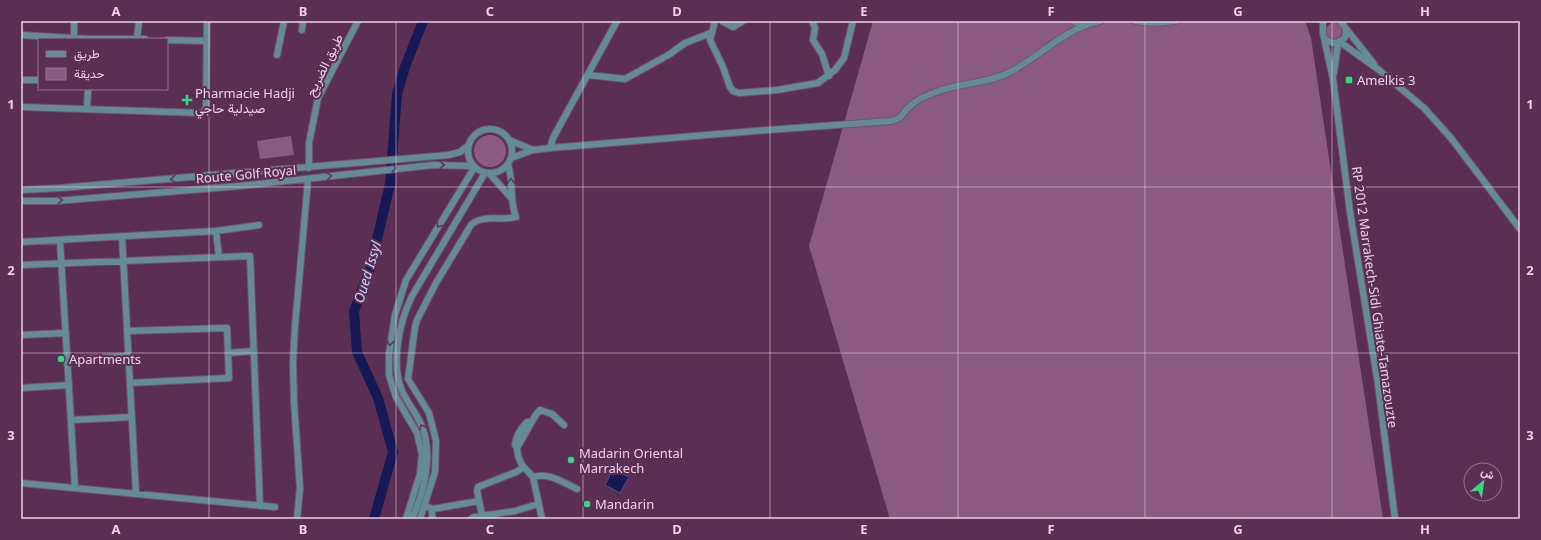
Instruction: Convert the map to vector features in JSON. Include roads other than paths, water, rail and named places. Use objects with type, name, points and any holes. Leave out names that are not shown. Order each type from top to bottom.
[{"type":"street","points":[[21,35],[74,38],[74,21]]},
{"type":"street","points":[[137,38],[138,21]]},
{"type":"street","points":[[21,107],[202,113],[206,108],[208,21]]},
{"type":"street","points":[[277,55],[284,21]]},
{"type":"street","points":[[302,30],[303,21]]},
{"type":"street","name":"طريق الضريح","points":[[310,168],[309,143],[318,98],[358,21]]},
{"type":"street","points":[[550,148],[553,138],[617,21]]},
{"type":"street","points":[[714,21],[710,40],[723,67],[730,87],[733,91],[739,93],[776,90],[818,83],[829,76],[844,58],[853,21]]},
{"type":"street","points":[[722,21],[733,27],[743,21]]},
{"type":"street","points":[[812,21],[815,28],[813,40],[822,54],[829,76]]},
{"type":"street","points":[[1074,21],[1084,26]]},
{"type":"street","points":[[511,158],[533,150],[550,148],[891,121],[903,116],[907,109],[918,100],[936,92],[1010,73],[1075,30],[1100,21]]},
{"type":"street","points":[[1135,21],[1154,23],[1176,21]]},
{"type":"street","points":[[1340,21],[1379,70]]},
{"type":"street","name":"RP 2012 Marrakech-Sidi Ghiate-Tamazouzte","points":[[1325,23],[1323,31],[1333,78],[1350,212],[1378,384],[1395,519]]},
{"type":"street","name":"RP 2012 Marrakech-Sidi Ghiate-Tamazouzte","points":[[1333,78],[1339,42],[1345,37],[1346,29]]},
{"type":"street","points":[[588,75],[625,79],[670,54],[686,43],[711,33]]},
{"type":"street","points":[[1324,37],[1331,42],[1339,42],[1379,70],[1415,100],[1439,124],[1520,229]]},
{"type":"street","points":[[168,40],[207,41]]},
{"type":"street","points":[[21,80],[38,80]]},
{"type":"street","points":[[87,108],[88,90]]},
{"type":"street","points":[[512,199],[488,173],[474,167],[468,157],[468,146],[474,135],[486,129],[499,131],[509,140],[533,150]]},
{"type":"street","points":[[412,519],[426,471],[426,440],[422,427],[399,385],[396,366],[403,319],[410,301],[426,272],[458,218],[488,173],[500,171],[508,164],[512,152],[509,140]]},
{"type":"street","name":"Route Golf Royal","points":[[21,190],[310,168],[454,155],[468,146]]},
{"type":"street","name":"Route Golf Royal","points":[[21,201],[56,201],[308,180],[376,170],[442,164],[474,167]]},
{"type":"street","points":[[420,519],[428,507],[435,472],[436,441],[429,413],[408,379],[417,320],[436,283],[471,225],[480,219],[503,220],[516,217],[512,199],[511,174],[508,164]]},
{"type":"street","points":[[406,519],[420,474],[422,454],[417,433],[394,392],[388,367],[398,304],[406,280],[414,265],[474,167]]},
{"type":"street","points":[[297,519],[300,488],[294,402],[293,362],[308,180]]},
{"type":"street","points":[[447,212],[458,218]]},
{"type":"street","points":[[21,242],[216,231],[259,225]]},
{"type":"street","points":[[216,231],[219,257]]},
{"type":"street","points":[[122,237],[136,494]]},
{"type":"street","points":[[60,241],[75,488]]},
{"type":"street","points":[[21,265],[250,256],[260,506]]},
{"type":"street","points":[[414,265],[426,272]]},
{"type":"street","points":[[406,280],[418,286]]},
{"type":"street","points":[[127,331],[227,328],[229,378],[130,383]]},
{"type":"street","points":[[21,335],[66,333]]},
{"type":"street","points":[[228,353],[254,351]]},
{"type":"street","points":[[68,360],[129,356]]},
{"type":"street","points":[[21,388],[69,386]]},
{"type":"street","points":[[542,519],[533,477],[524,467],[518,456],[517,448],[531,422],[540,410],[552,414],[564,425]]},
{"type":"street","points":[[71,420],[132,416]]},
{"type":"street","points":[[482,515],[477,492],[478,487],[482,484],[516,472],[524,467]]},
{"type":"street","points":[[533,477],[541,474],[549,475],[576,489]]},
{"type":"street","points":[[21,483],[274,507]]},
{"type":"street","points":[[428,507],[479,501]]},
{"type":"street","points":[[471,519],[482,515],[515,511],[538,504]]},
{"type":"street","points":[[428,507],[433,519]]},
{"type":"waterway","name":"Oued Issyl","points":[[374,519],[393,452],[378,398],[357,352],[354,311],[370,269],[390,184],[397,94],[405,67],[423,21]]},
{"type":"place","name":"Amelkis 3","points":[[1349,80]]},
{"type":"place","name":"Pharmacie Hadji صيدلية حاجي","points":[[187,100]]},
{"type":"place","name":"Apartments","points":[[61,359]]},
{"type":"place","name":"Madarin Oriental Marrakech","points":[[571,460]]},
{"type":"place","name":"Mandarin","points":[[587,504]]}]
